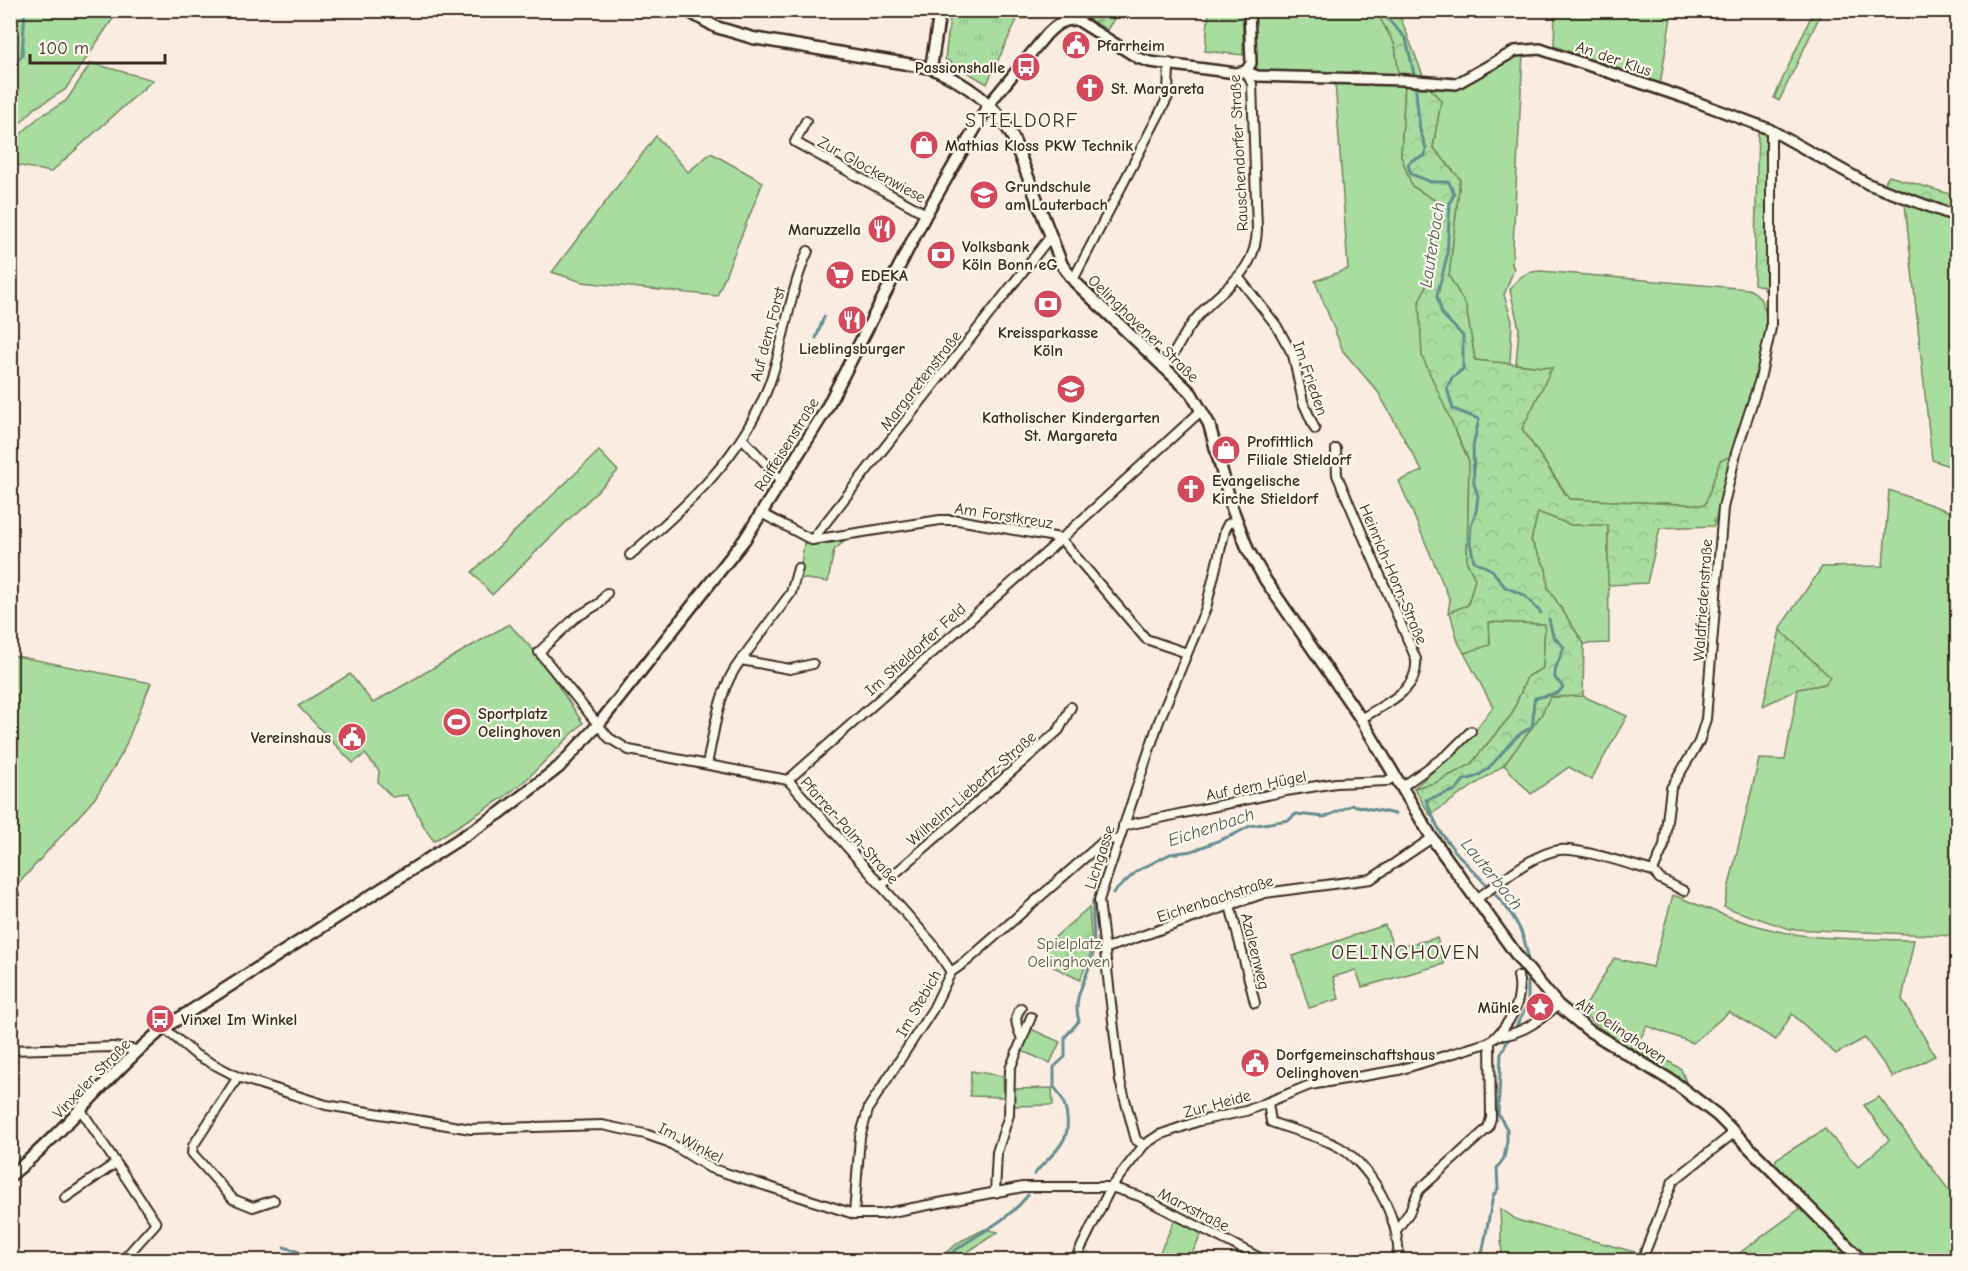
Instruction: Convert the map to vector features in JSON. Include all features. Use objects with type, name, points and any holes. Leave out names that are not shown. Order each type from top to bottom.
[{"type":"main road","name":"Oelinghovener Straße","points":[[686,10],[716,27],[753,38],[931,68],[958,80],[989,104],[1005,121],[1058,257],[1073,280],[1191,393],[1202,410],[1214,438],[1236,520],[1248,550],[1266,581],[1361,719],[1402,787]]},
{"type":"main road","points":[[931,68],[940,10]]},
{"type":"main road","name":"Raiffeisenstraße","points":[[196,1006],[500,813],[559,767],[598,725],[726,566],[761,513],[834,395],[926,214],[989,104]]},
{"type":"main road","name":"Alt Oelinghoven","points":[[1402,787],[1432,838],[1480,897],[1521,961],[1558,1005],[1594,1034],[1675,1083],[1735,1132],[1861,1260]]},
{"type":"main road","name":"Vinxeler Straße","points":[[10,1176],[81,1110],[138,1050],[164,1028],[196,1006]]},
{"type":"street","name":"Rauschendorfer Straße","points":[[1163,368],[1176,353],[1190,326],[1202,311],[1239,278],[1254,252],[1257,240],[1252,84],[1246,71],[1251,63],[1249,10]]},
{"type":"street","name":"An der Klus","points":[[989,104],[1047,34],[1058,24],[1069,20],[1077,20],[1138,58],[1150,62],[1236,73],[1246,71],[1257,76],[1404,80],[1456,84],[1507,54],[1533,48],[1695,101],[1771,131],[1868,184],[1958,217]]},
{"type":"street","points":[[1073,280],[1167,97],[1169,63]]},
{"type":"street","name":"Zur Glockenwiese","points":[[806,121],[795,142],[926,214]]},
{"type":"street","name":"Waldfriedenstraße","points":[[1653,871],[1664,846],[1671,788],[1699,742],[1706,719],[1723,508],[1736,453],[1762,370],[1771,328],[1771,131]]},
{"type":"street","name":"Margaretenstraße","points":[[812,540],[1050,237]]},
{"type":"street","name":"Auf dem Forst","points":[[630,555],[710,482],[743,439],[770,382],[781,348],[796,278],[808,251]]},
{"type":"street","name":"Im Frieden","points":[[1239,278],[1276,325],[1293,355],[1303,402],[1315,429]]},
{"type":"street","name":"Am Forstkreuz","points":[[812,540],[940,520],[958,520],[1060,538],[1202,410]]},
{"type":"street","points":[[743,439],[781,480]]},
{"type":"street","name":"Heinrich-Horn-Straße","points":[[1336,449],[1337,475],[1413,649],[1417,669],[1408,688],[1361,719]]},
{"type":"street","points":[[761,513],[812,540]]},
{"type":"street","name":"Lichgasse","points":[[1144,1145],[1136,1140],[1120,1081],[1115,1015],[1104,949],[1099,900],[1159,722],[1206,608],[1225,530],[1228,524],[1236,520]]},
{"type":"street","points":[[1060,538],[1146,639],[1187,653]]},
{"type":"street","name":"Im Stieldorfer Feld","points":[[788,780],[1060,538]]},
{"type":"street","points":[[707,764],[723,693],[733,670],[791,593],[798,568]]},
{"type":"street","name":"Pfarrer-Palm-Straße","points":[[608,592],[600,603],[575,618],[540,652],[598,725],[617,745],[629,750],[788,780],[932,943],[951,972]]},
{"type":"street","points":[[741,660],[790,669],[813,664]]},
{"type":"street","name":"Wilhelm-Liebertz-Straße","points":[[882,885],[1059,730],[1071,707]]},
{"type":"street","points":[[1402,787],[1449,753],[1471,731]]},
{"type":"street","name":"Auf dem Hügel","points":[[1123,826],[1286,791],[1336,783],[1387,782],[1395,777]]},
{"type":"street","name":"Eichenbachstraße","points":[[1104,949],[1265,893],[1371,879],[1432,838]]},
{"type":"street","name":"Im Stebich","points":[[854,1214],[863,1121],[869,1107],[937,1002],[951,972],[968,960],[1106,839],[1118,840]]},
{"type":"street","points":[[1480,897],[1522,867],[1559,850],[1653,871],[1660,879],[1684,891]]},
{"type":"street","name":"Azaleenweg","points":[[1230,905],[1255,1003]]},
{"type":"street","name":"Zur Heide","points":[[1502,1036],[1518,1003],[1521,989],[1518,976]]},
{"type":"street","name":"Zur Heide","points":[[1075,1260],[1111,1186],[1144,1145],[1159,1135],[1199,1120],[1268,1103],[1310,1085],[1399,1070],[1490,1042],[1521,1030],[1548,1014],[1558,1005]]},
{"type":"street","points":[[1021,1008],[1017,1012],[1016,1023],[1022,1040]]},
{"type":"street","points":[[995,1193],[997,1152],[1010,1115],[1010,1069],[1031,1017]]},
{"type":"street","name":"Im Winkel","points":[[164,1028],[196,1055],[238,1077],[326,1105],[404,1120],[471,1129],[602,1125],[645,1134],[668,1142],[710,1168],[854,1214],[881,1214],[1023,1187],[1111,1186]]},
{"type":"street","points":[[1397,1230],[1409,1213],[1419,1190],[1488,1128],[1491,1118],[1490,1042]]},
{"type":"street","points":[[10,1050],[114,1047],[138,1050]]},
{"type":"street","points":[[238,1077],[193,1146],[192,1153],[233,1199],[253,1207],[274,1200]]},
{"type":"street","points":[[1268,1103],[1271,1122],[1335,1144],[1362,1164],[1397,1230],[1400,1245],[1398,1260]]},
{"type":"street","points":[[81,1110],[156,1223],[123,1260]]},
{"type":"street","points":[[1646,1252],[1673,1181],[1735,1132]]},
{"type":"street","points":[[65,1198],[116,1163]]},
{"type":"street","name":"Marxstraße","points":[[1111,1186],[1139,1196],[1264,1260]]},
{"type":"green space","points":[[11,10],[118,11],[65,90],[35,108],[11,133]]},
{"type":"green space","points":[[1023,10],[1119,11],[1107,30],[1079,13],[1021,19]]},
{"type":"green space","points":[[1814,10],[1822,11],[1779,101],[1774,98]]},
{"type":"green space","points":[[951,11],[1021,11],[987,84],[945,59]]},
{"type":"green space","points":[[1209,11],[1243,11],[1243,55],[1205,51]]},
{"type":"green space","points":[[1253,11],[1376,11],[1395,45],[1399,76],[1262,72],[1255,67]]},
{"type":"green space","points":[[1376,11],[1398,11],[1424,78],[1399,76],[1395,45]]},
{"type":"green space","points":[[1555,11],[1672,11],[1660,85],[1554,46]]},
{"type":"green space","points":[[1523,54],[1512,264],[1514,269],[1504,295],[1512,321],[1510,364],[1475,360],[1466,306],[1449,276],[1460,179],[1433,147],[1441,101],[1428,86],[1445,90],[1456,88],[1506,59]]},
{"type":"green space","points":[[91,63],[153,80],[51,172],[11,164],[11,143],[39,117],[66,101]]},
{"type":"green space","points":[[1335,81],[1405,84],[1401,156],[1412,186],[1437,201],[1428,282],[1419,302],[1452,422],[1469,461],[1467,562],[1475,579],[1468,605],[1448,613],[1450,600],[1399,481],[1422,471],[1378,392],[1343,351],[1315,281],[1348,269]]},
{"type":"green space","points":[[1405,84],[1428,86],[1441,101],[1433,147],[1460,179],[1449,276],[1466,306],[1475,360],[1552,368],[1522,429],[1569,499],[1705,505],[1720,461],[1731,456],[1714,526],[1660,528],[1647,583],[1608,585],[1608,525],[1571,525],[1538,512],[1531,541],[1546,569],[1548,588],[1584,644],[1583,696],[1550,697],[1541,715],[1504,765],[1430,815],[1414,788],[1435,783],[1470,765],[1512,714],[1527,677],[1543,668],[1545,624],[1489,622],[1490,645],[1464,653],[1458,642],[1450,612],[1468,605],[1475,579],[1467,562],[1469,461],[1422,356],[1419,302],[1428,282],[1436,201],[1412,186],[1401,156]]},
{"type":"green space","points":[[1758,128],[1766,134],[1768,143],[1768,295],[1762,286],[1754,284]]},
{"type":"green space","points":[[656,136],[688,172],[711,153],[763,182],[717,296],[582,282],[552,272]]},
{"type":"green space","points":[[1889,176],[1957,196],[1957,212],[1883,185]]},
{"type":"green space","points":[[1905,204],[1957,221],[1957,469],[1932,460]]},
{"type":"green space","points":[[1541,271],[1748,289],[1761,299],[1766,317],[1765,340],[1753,393],[1731,456],[1720,462],[1705,505],[1570,499],[1522,429],[1552,368],[1516,364],[1519,328],[1510,290],[1523,276]]},
{"type":"green space","points":[[599,451],[618,471],[492,595],[472,572]]},
{"type":"green space","points":[[1889,490],[1957,514],[1957,936],[1790,929],[1724,907],[1759,759],[1785,760],[1798,689],[1825,684],[1830,677],[1780,630],[1781,626],[1822,567],[1883,566]]},
{"type":"green space","points":[[1538,512],[1571,525],[1608,525],[1609,643],[1584,644],[1548,588],[1546,569],[1531,540]]},
{"type":"green space","points":[[845,541],[834,550],[828,582],[799,578],[804,543],[814,545]]},
{"type":"green space","points":[[1489,622],[1545,624],[1543,668],[1527,677],[1512,714],[1470,765],[1435,783],[1414,788],[1463,746],[1493,707],[1464,653],[1490,643]]},
{"type":"green space","points":[[509,624],[538,655],[583,723],[527,779],[503,798],[434,841],[407,795],[392,797],[378,782],[379,771],[365,754],[353,763],[298,706],[350,674],[373,703]]},
{"type":"green space","points":[[1780,630],[1830,677],[1825,684],[1798,689],[1763,706]]},
{"type":"green space","points":[[11,655],[151,683],[122,754],[95,798],[11,892]]},
{"type":"green space","points":[[1583,696],[1627,716],[1591,780],[1569,767],[1531,794],[1504,765],[1541,715],[1550,697]]},
{"type":"green space","points":[[1673,895],[1735,919],[1783,932],[1828,938],[1914,940],[1902,999],[1935,1056],[1893,1077],[1865,1038],[1836,1054],[1792,1014],[1776,1040],[1729,1012],[1693,1043],[1647,1026],[1638,1043],[1681,1069],[1686,1082],[1601,1029],[1582,1012],[1614,958],[1653,967]]},
{"type":"green space","name":"Spielplatz Oelinghoven","points":[[1089,907],[1092,949],[1080,980],[1048,964],[1047,944]]},
{"type":"green space","points":[[1385,925],[1394,948],[1437,938],[1444,964],[1362,987],[1356,970],[1333,977],[1339,999],[1309,1008],[1293,956]]},
{"type":"green space","points":[[1031,1029],[1060,1042],[1050,1063],[1022,1051]]},
{"type":"green space","points":[[971,1071],[1003,1076],[1004,1097],[970,1096]]},
{"type":"green space","points":[[1052,1088],[1053,1105],[1013,1106],[1013,1089]]},
{"type":"green space","points":[[1879,1097],[1957,1201],[1957,1260],[1867,1260],[1775,1167],[1776,1159],[1825,1129],[1858,1167],[1889,1140],[1864,1105]]},
{"type":"green space","points":[[1500,1208],[1517,1220],[1664,1260],[1502,1260]]},
{"type":"green space","points":[[1801,1208],[1853,1260],[1730,1260]]},
{"type":"green space","points":[[1175,1220],[1202,1233],[1189,1260],[1156,1260]]},
{"type":"green space","points":[[985,1229],[998,1232],[955,1260],[936,1260],[961,1241]]},
{"type":"waterway","points":[[10,67],[22,56],[25,10]]},
{"type":"waterway","name":"Lauterbach","points":[[1380,10],[1406,39],[1414,74],[1420,130],[1426,148],[1425,156],[1412,160],[1408,165],[1411,174],[1431,182],[1449,182],[1454,194],[1450,202],[1447,256],[1437,296],[1442,314],[1463,336],[1463,369],[1452,378],[1447,388],[1453,409],[1479,419],[1473,446],[1474,484],[1478,496],[1476,512],[1471,525],[1470,543],[1474,561],[1492,570],[1505,587],[1524,595],[1541,613]]},
{"type":"waterway","points":[[816,338],[824,317]]},
{"type":"waterway","name":"Lauterbach","points":[[1528,962],[1525,943],[1518,925],[1495,894],[1453,849],[1435,822],[1426,800],[1456,790],[1464,780],[1484,772],[1514,740],[1531,728],[1535,698],[1558,693],[1563,687],[1555,678],[1555,670],[1564,647],[1553,636],[1549,619]]},
{"type":"waterway","name":"Eichenbach","points":[[1113,893],[1137,871],[1170,854],[1192,851],[1250,826],[1289,820],[1296,814],[1325,817],[1352,805],[1395,814]]},
{"type":"waterway","name":"Eichenbach","points":[[1034,1175],[1057,1150],[1066,1135],[1066,1113],[1062,1098],[1054,1087],[1054,1067],[1065,1057],[1065,1037],[1079,1021],[1077,1003],[1094,947],[1093,900]]},
{"type":"waterway","name":"Lauterbach","points":[[1514,1031],[1528,1003],[1528,975]]},
{"type":"waterway","name":"Lauterbach","points":[[1481,1260],[1493,1196],[1498,1189],[1497,1168],[1504,1158],[1507,1141],[1507,1129],[1498,1114],[1501,1054],[1510,1036]]},
{"type":"waterway","name":"Eichenbach","points":[[943,1260],[1008,1215],[1028,1195]]},
{"type":"waterway","points":[[284,1247],[299,1252]]},
{"type":"waterway","points":[[309,1255],[326,1260]]},
{"type":"place","name":"Pfarrheim","points":[[1076,45]]},
{"type":"place","name":"Passionshalle","points":[[1026,67]]},
{"type":"place","name":"St. Margareta","points":[[1090,88]]},
{"type":"place","name":"Mathias Kloss PKW Technik","points":[[924,145]]},
{"type":"place","name":"Grundschule am Lauterbach","points":[[984,195]]},
{"type":"place","name":"Maruzzella","points":[[882,229]]},
{"type":"place","name":"Volksbank Köln Bonn eG","points":[[941,255]]},
{"type":"place","name":"EDEKA","points":[[840,275]]},
{"type":"place","name":"Kreissparkasse Köln","points":[[1048,304]]},
{"type":"place","name":"Lieblingsburger","points":[[852,320]]},
{"type":"place","name":"Katholischer Kindergarten St. Margareta","points":[[1071,389]]},
{"type":"place","name":"Profittlich Filiale Stieldorf","points":[[1226,450]]},
{"type":"place","name":"Evangelische Kirche Stieldorf","points":[[1191,489]]},
{"type":"place","name":"Sportplatz Oelinghoven","points":[[457,722]]},
{"type":"place","name":"Vereinshaus","points":[[352,737]]},
{"type":"place","name":"Mühle","points":[[1540,1007]]},
{"type":"place","name":"Vinxel Im Winkel","points":[[160,1019]]},
{"type":"place","name":"Dorfgemeinschaftshaus Oelinghoven","points":[[1255,1063]]},
{"type":"district","name":"STIELDORF","points":[[1022,120]]},
{"type":"district","name":"OELINGHOVEN","points":[[1406,952]]}]
